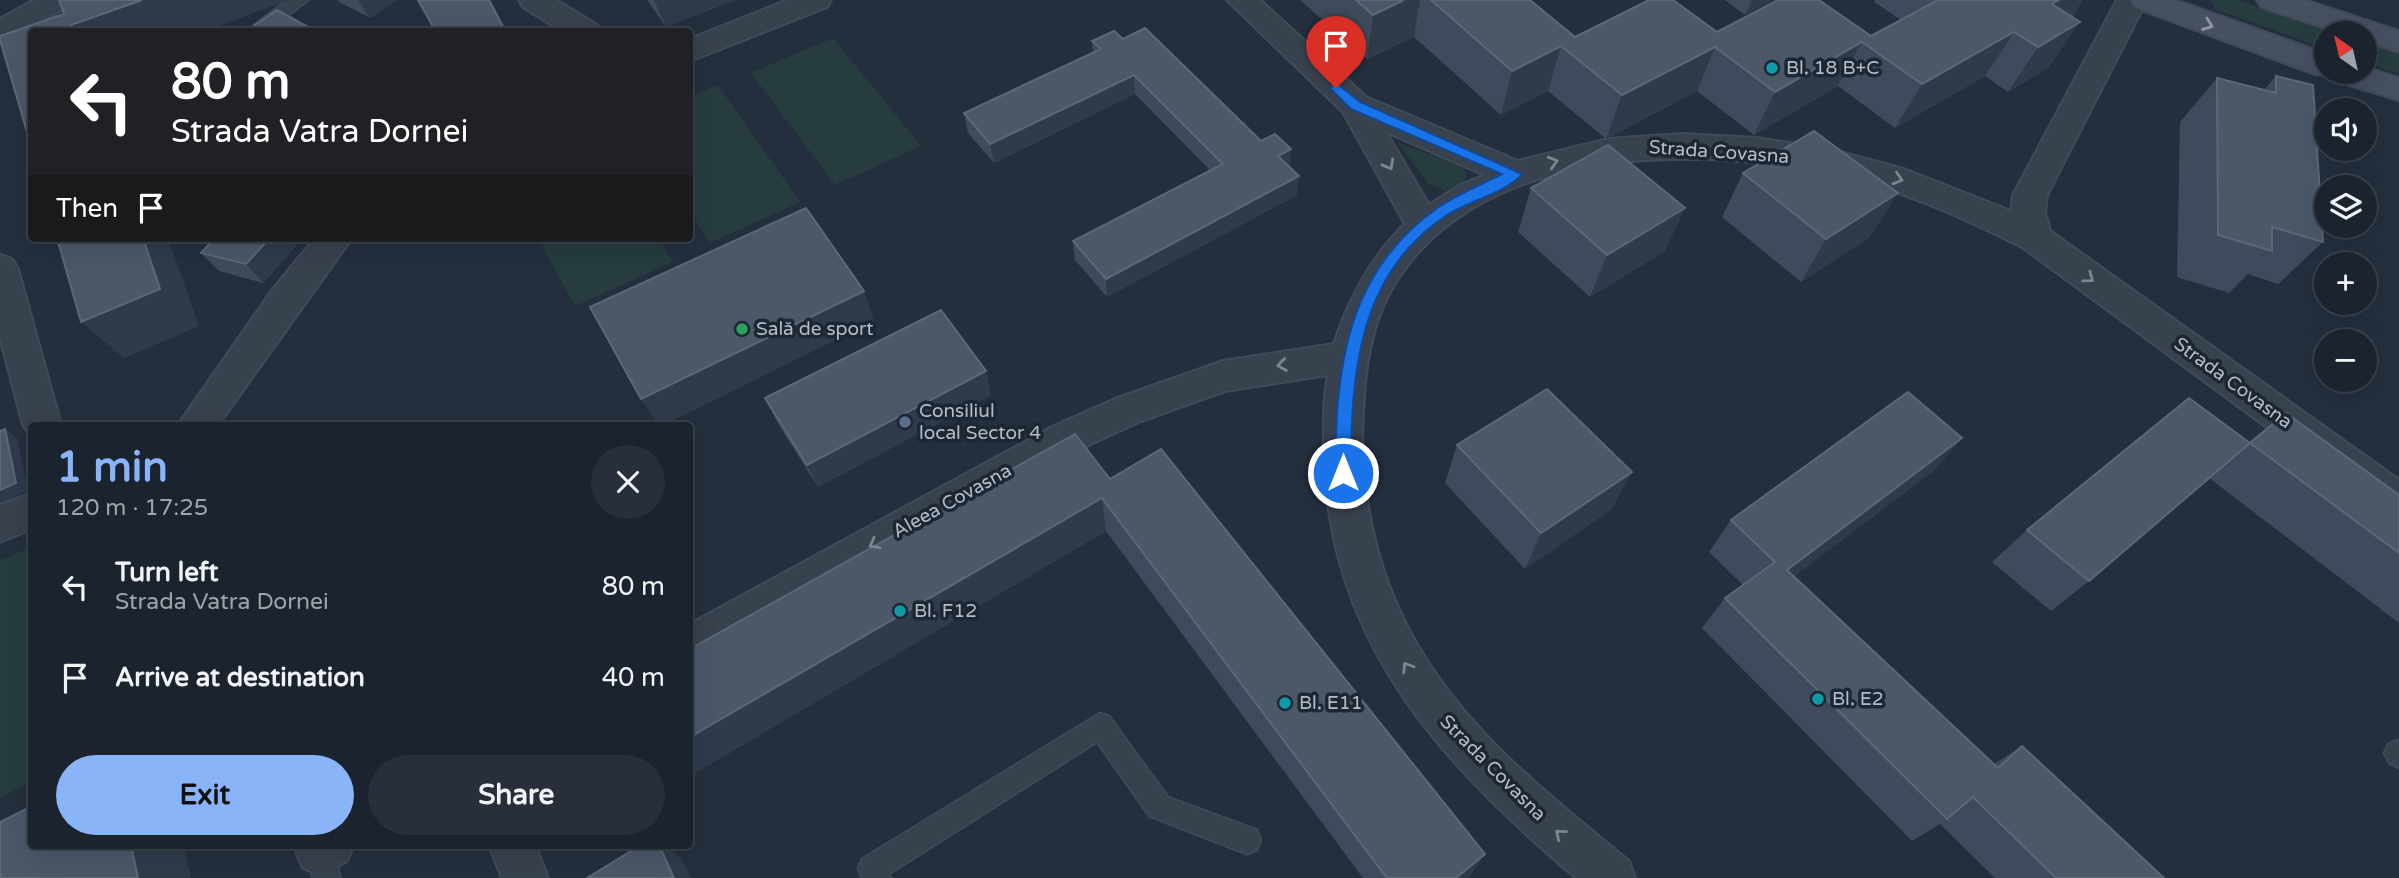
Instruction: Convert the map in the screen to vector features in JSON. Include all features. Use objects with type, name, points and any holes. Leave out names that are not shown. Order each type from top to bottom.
[{"type":"main road","points":[[2145,0],[2314,62]]},
{"type":"main road","points":[[2272,0],[2399,41]]},
{"type":"main road","points":[[2377,82],[2399,89]]},
{"type":"street","points":[[0,32],[57,0]]},
{"type":"street","points":[[534,0],[580,28]]},
{"type":"street","points":[[693,50],[816,0]]},
{"type":"street","points":[[1242,0],[1355,105],[1423,225]]},
{"type":"street","points":[[2034,238],[2028,212],[2030,195],[2132,0]]},
{"type":"street","points":[[1355,105],[1515,174]]},
{"type":"street","name":"Strada Covasna","points":[[1612,878],[1536,814],[1456,735],[1427,699],[1392,642],[1367,587],[1349,527],[1343,460],[1343,406],[1349,357],[1363,313],[1388,263],[1423,225],[1463,199],[1515,174],[1559,159],[1611,149],[1679,146],[1767,152],[1846,165],[1895,178],[1969,204],[2034,238],[2399,502]]},
{"type":"street","points":[[199,422],[286,299],[332,242]]},
{"type":"street","points":[[0,269],[41,422]]},
{"type":"street","name":"Aleea Covasna","points":[[693,644],[1068,437],[1128,410],[1223,376],[1349,357]]},
{"type":"street","points":[[0,524],[28,512]]},
{"type":"street","points":[[514,849],[525,878]]},
{"type":"lane","points":[[260,28],[299,0]]},
{"type":"lane","points":[[877,878],[872,869],[1100,725],[1158,807],[1247,840]]},
{"type":"green space","points":[[2211,0],[2236,0],[2314,26],[2314,45],[2215,9]]},
{"type":"green space","points":[[833,38],[921,146],[835,185],[751,73]]},
{"type":"green space","points":[[2377,47],[2399,55],[2399,74],[2377,66]]},
{"type":"green space","points":[[718,85],[800,202],[710,243],[693,217],[693,96]]},
{"type":"green space","points":[[1398,143],[1456,163],[1465,171],[1466,180],[1448,192],[1429,184]]},
{"type":"green space","points":[[540,242],[660,242],[673,262],[575,306]]},
{"type":"green space","points":[[28,548],[28,784],[0,798],[0,561]]},
{"type":"building","points":[[59,0],[142,0],[71,25],[72,28],[28,28],[28,135],[0,36],[64,14]]},
{"type":"building","points":[[418,0],[489,0],[504,28],[434,28]]},
{"type":"building","points":[[1356,0],[1404,0],[1373,15]]},
{"type":"building","points":[[1431,0],[1530,0],[1575,37],[1649,0],[1673,0],[1717,32],[1778,0],[1819,0],[1871,36],[1938,0],[2059,0],[2052,4],[2080,22],[2038,47],[2014,32],[1922,84],[1862,42],[1775,92],[1715,47],[1622,95],[1561,46],[1512,71]]},
{"type":"building","points":[[277,10],[310,28],[251,28]]},
{"type":"building","points":[[1145,28],[1261,141],[1275,134],[1291,149],[1278,156],[1299,176],[1106,279],[1073,241],[1223,164],[1134,75],[990,144],[964,113],[1101,49],[1092,41],[1114,31],[1123,39]]},
{"type":"building","points":[[2276,76],[2313,85],[2314,161],[2318,161],[2319,175],[2314,175],[2314,238],[2323,238],[2323,242],[2272,227],[2272,251],[2218,235],[2217,78],[2276,93]]},
{"type":"building","points":[[1814,131],[1898,193],[1826,239],[1743,173]]},
{"type":"building","points":[[1608,145],[1685,208],[1607,255],[1531,188]]},
{"type":"building","name":"Sală de sport","points":[[806,208],[864,291],[641,399],[590,307]]},
{"type":"building","points":[[58,242],[144,242],[160,289],[81,322]]},
{"type":"building","points":[[211,242],[266,242],[246,264],[201,253]]},
{"type":"building","points":[[941,310],[986,371],[807,465],[765,398]]},
{"type":"building","points":[[1547,389],[1632,472],[1541,533],[1457,445]]},
{"type":"building","points":[[1908,392],[1962,438],[1787,570],[1998,768],[2022,746],[2164,878],[2056,878],[1973,797],[1947,819],[1725,598],[1775,562],[1731,520]]},
{"type":"building","points":[[2189,398],[2250,443],[2089,581],[2027,530]]},
{"type":"building","points":[[2286,413],[2399,495],[2399,553],[2250,443]]},
{"type":"building","points":[[5,429],[16,483],[0,490],[0,431]]},
{"type":"building","points":[[1075,434],[1110,479],[1161,449],[1485,854],[1456,878],[1387,878],[1102,498],[693,735],[693,647]]},
{"type":"building","points":[[28,808],[28,849],[132,849],[138,878],[1,878],[0,822]]},
{"type":"building","points":[[634,849],[661,849],[674,878],[587,878]]},
{"type":"place","name":"Bl. 18 B+C","points":[[1772,68]]},
{"type":"place","name":"Sală de sport","points":[[742,329]]},
{"type":"place","name":"Consiliul local Sector 4","points":[[905,422]]},
{"type":"place","name":"Bl. F12","points":[[900,611]]},
{"type":"place","name":"Bl. E2","points":[[1818,699]]},
{"type":"place","name":"Bl. E11","points":[[1285,703]]},
{"type":"route","points":[[1336,88],[1355,105],[1515,174],[1463,199],[1423,225],[1388,263],[1371,293],[1349,357],[1343,406],[1343,473]]}]
